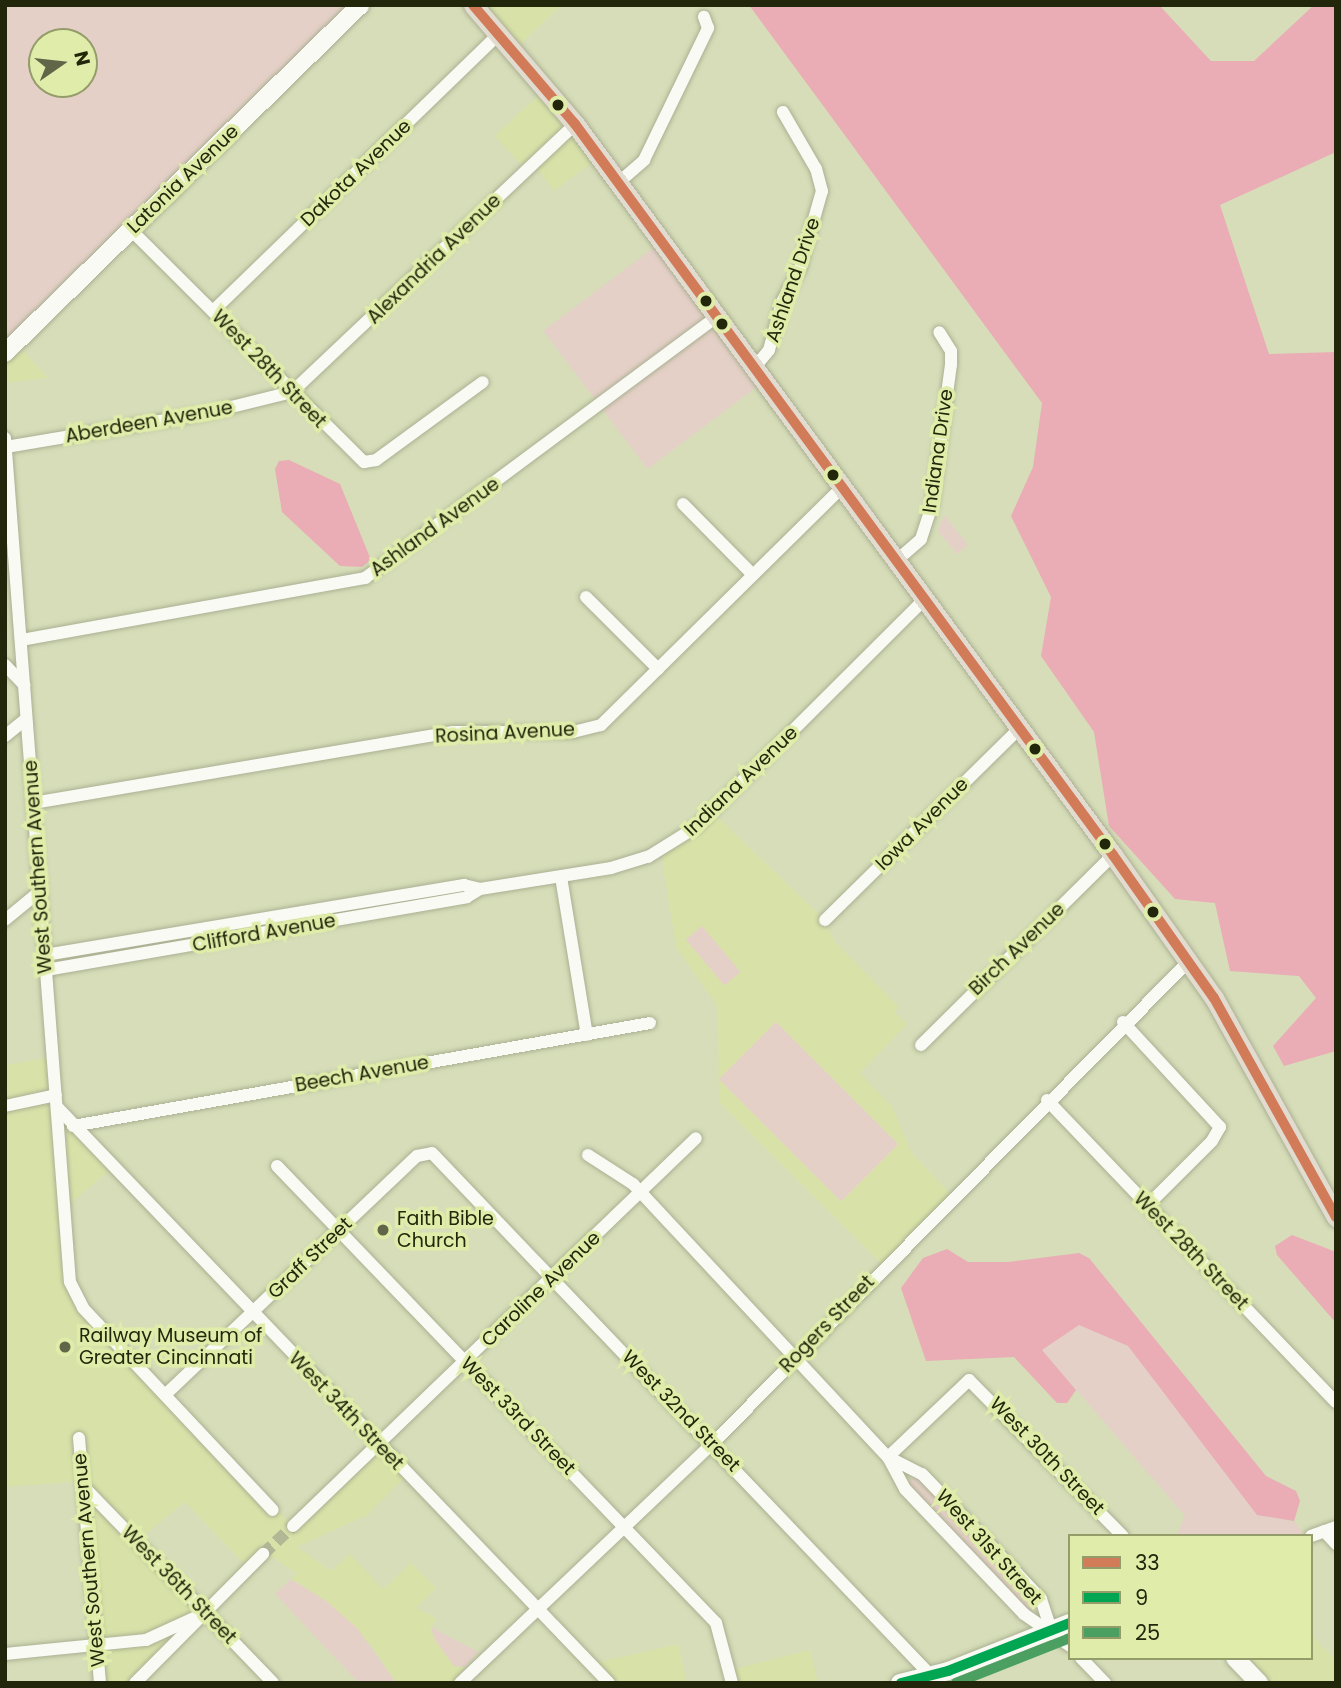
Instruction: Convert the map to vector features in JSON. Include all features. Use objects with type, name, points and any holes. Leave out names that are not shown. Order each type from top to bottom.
[{"type":"main road","points":[[473,5],[575,124],[1189,961],[1237,1037],[1336,1217]]},
{"type":"street","name":"Latonia Avenue","points":[[5,353],[360,5]]},
{"type":"street","points":[[618,183],[644,160],[708,28],[704,17]]},
{"type":"street","name":"Dakota Avenue","points":[[213,311],[499,34]]},
{"type":"street","name":"Ashland Drive","points":[[754,368],[769,350],[782,302],[796,280],[822,191],[816,169],[783,113]]},
{"type":"street","name":"Alexandria Avenue","points":[[292,392],[575,124]]},
{"type":"street","name":"West 28th Street","points":[[131,230],[363,461],[376,460],[483,382]]},
{"type":"street","name":"Ashland Avenue","points":[[21,640],[365,578],[717,317]]},
{"type":"street","name":"Indiana Drive","points":[[896,561],[921,539],[932,505],[951,365],[951,351],[939,332]]},
{"type":"street","name":"Aberdeen Avenue","points":[[6,447],[207,413],[292,392]]},
{"type":"street","name":"West Southern Avenue","points":[[5,438],[9,545],[21,640],[74,1296],[165,1395]]},
{"type":"street","name":"Rosina Avenue","points":[[33,803],[453,732],[591,728],[608,720],[842,487]]},
{"type":"street","points":[[683,504],[752,574]]},
{"type":"street","points":[[586,597],[658,669]]},
{"type":"street","name":"Indiana Avenue","points":[[514,884],[630,863],[685,836],[925,599]]},
{"type":"street","points":[[5,665],[24,685]]},
{"type":"street","points":[[5,736],[26,719]]},
{"type":"street","name":"Iowa Avenue","points":[[825,919],[1020,728]]},
{"type":"street","name":"Birch Avenue","points":[[921,1045],[1113,855]]},
{"type":"street","points":[[561,877],[587,1035]]},
{"type":"street","name":"Clifford Avenue","points":[[45,956],[464,884],[480,889]]},
{"type":"street","name":"Clifford Avenue","points":[[46,970],[467,897],[480,889],[514,884]]},
{"type":"street","points":[[5,920],[40,891]]},
{"type":"street","name":"Rogers Street","points":[[460,1683],[712,1444],[1046,1100],[1189,961]]},
{"type":"street","points":[[1124,1022],[1220,1127],[1212,1141],[1148,1205]]},
{"type":"street","name":"Beech Avenue","points":[[73,1126],[650,1023]]},
{"type":"street","name":"West 28th Street","points":[[1046,1100],[1336,1402]]},
{"type":"street","points":[[5,1106],[57,1101]]},
{"type":"street","name":"West 34th Street","points":[[57,1101],[73,1126],[609,1683]]},
{"type":"street","name":"Caroline Avenue","points":[[293,1526],[696,1138]]},
{"type":"street","name":"Graff Street","points":[[165,1395],[339,1230],[427,1152]]},
{"type":"street","name":"West 32nd Street","points":[[427,1152],[439,1158],[712,1444],[932,1680]]},
{"type":"street","name":"West 31st Street","points":[[588,1155],[633,1184],[888,1457],[905,1489],[1024,1614],[1051,1630]]},
{"type":"street","name":"West 33rd Street","points":[[277,1166],[722,1634],[732,1683]]},
{"type":"street","name":"West 30th Street","points":[[888,1457],[969,1380],[1121,1534]]},
{"type":"street","points":[[165,1395],[273,1510]]},
{"type":"street","name":"West Southern Avenue","points":[[79,1438],[96,1644],[102,1680]]},
{"type":"street","name":"West 31st Street","points":[[888,1457],[922,1474],[996,1551],[1041,1599],[1051,1630]]},
{"type":"street","name":"West 36th Street","points":[[84,1487],[273,1683]]},
{"type":"street","points":[[1324,1532],[1336,1544]]},
{"type":"street","points":[[135,1683],[263,1553]]},
{"type":"street","points":[[5,1654],[146,1640],[205,1613]]},
{"type":"street","points":[[900,1683],[932,1680],[1068,1624]]},
{"type":"street","points":[[1051,1630],[1068,1644]]},
{"type":"street","points":[[146,1640],[152,1650],[147,1670]]},
{"type":"street","points":[[1084,1660],[1105,1683]]},
{"type":"street","points":[[1237,1660],[1259,1683]]},
{"type":"shaded area","points":[[5,5],[360,5],[5,353]]},
{"type":"shaded area","points":[[473,5],[562,5],[514,50]]},
{"type":"shaded area","points":[[749,5],[1159,5],[1211,61],[1254,61],[1314,5],[1336,5],[1336,152],[1220,205],[1269,354],[1336,352],[1336,1051],[1284,1066],[1273,1046],[1316,998],[1299,976],[1230,971],[1215,903],[1175,899],[1109,826],[1094,732],[1041,656],[1051,597],[1011,516],[1033,467],[1042,403]]},
{"type":"shaded area","points":[[547,87],[599,157],[554,191],[534,163],[526,170],[495,136]]},
{"type":"shaded area","points":[[656,246],[760,384],[648,469],[543,331]]},
{"type":"shaded area","points":[[16,343],[48,378],[5,383],[5,353]]},
{"type":"shaded area","points":[[289,460],[340,484],[371,560],[362,567],[340,566],[282,512],[275,469],[279,461]]},
{"type":"shaded area","points":[[944,515],[968,545],[957,554],[938,531]]},
{"type":"shaded area","points":[[712,812],[825,920],[834,941],[899,1007],[894,1012],[907,1024],[860,1073],[892,1107],[911,1152],[952,1196],[884,1266],[719,1102],[718,1007],[676,947],[663,865],[663,850]]},
{"type":"shaded area","points":[[702,926],[741,972],[724,985],[686,939]]},
{"type":"shaded area","points":[[776,1022],[898,1144],[841,1202],[719,1079]]},
{"type":"shaded area","points":[[53,1057],[57,1108],[113,1167],[64,1209],[74,1296],[292,1525],[378,1445],[407,1475],[367,1515],[297,1547],[331,1571],[350,1554],[383,1589],[411,1563],[436,1588],[416,1608],[436,1618],[430,1630],[454,1666],[465,1667],[454,1683],[396,1683],[373,1647],[326,1601],[291,1579],[297,1573],[272,1557],[248,1568],[185,1502],[138,1540],[205,1613],[135,1683],[100,1683],[83,1481],[5,1487],[5,1065]]},
{"type":"shaded area","points":[[1292,1235],[1336,1252],[1336,1323],[1277,1255],[1275,1246]]},
{"type":"shaded area","points":[[947,1249],[968,1262],[1008,1262],[1079,1253],[1089,1258],[1266,1476],[1296,1491],[1300,1501],[1294,1521],[1257,1515],[1128,1346],[1079,1325],[1042,1350],[1076,1390],[1067,1403],[1057,1403],[1014,1357],[926,1361],[901,1288],[923,1258]]},
{"type":"shaded area","points":[[1079,1325],[1128,1346],[1257,1515],[1294,1521],[1304,1534],[1177,1534],[1185,1516],[1042,1350]]},
{"type":"shaded area","points":[[918,1477],[1035,1599],[1037,1609],[1029,1611],[912,1491],[909,1479]]},
{"type":"shaded area","points":[[291,1579],[326,1601],[357,1628],[396,1683],[359,1683],[275,1594]]},
{"type":"shaded area","points":[[431,1627],[478,1652],[465,1667],[454,1666],[435,1640]]},
{"type":"shaded area","points":[[1313,1636],[1336,1661],[1336,1683],[1259,1683],[1237,1660],[1313,1660]]},
{"type":"shaded area","points":[[678,1644],[687,1683],[609,1683],[591,1664]]},
{"type":"shaded area","points":[[810,1650],[818,1683],[732,1683],[730,1670]]},
{"type":"tunnel","points":[[263,1554],[293,1526]]},
{"type":"transit line","name":"33","points":[[473,5],[575,124],[1113,855],[1214,998],[1336,1217]]},
{"type":"transit line","name":"9","points":[[901,1683],[948,1671],[1068,1624]]},
{"type":"transit line","name":"25","points":[[956,1683],[1068,1639]]},
{"type":"place","name":"Faith Bible Church","points":[[383,1230]]},
{"type":"place","name":"Railway Museum of Greater Cincinnati","points":[[65,1347]]}]
